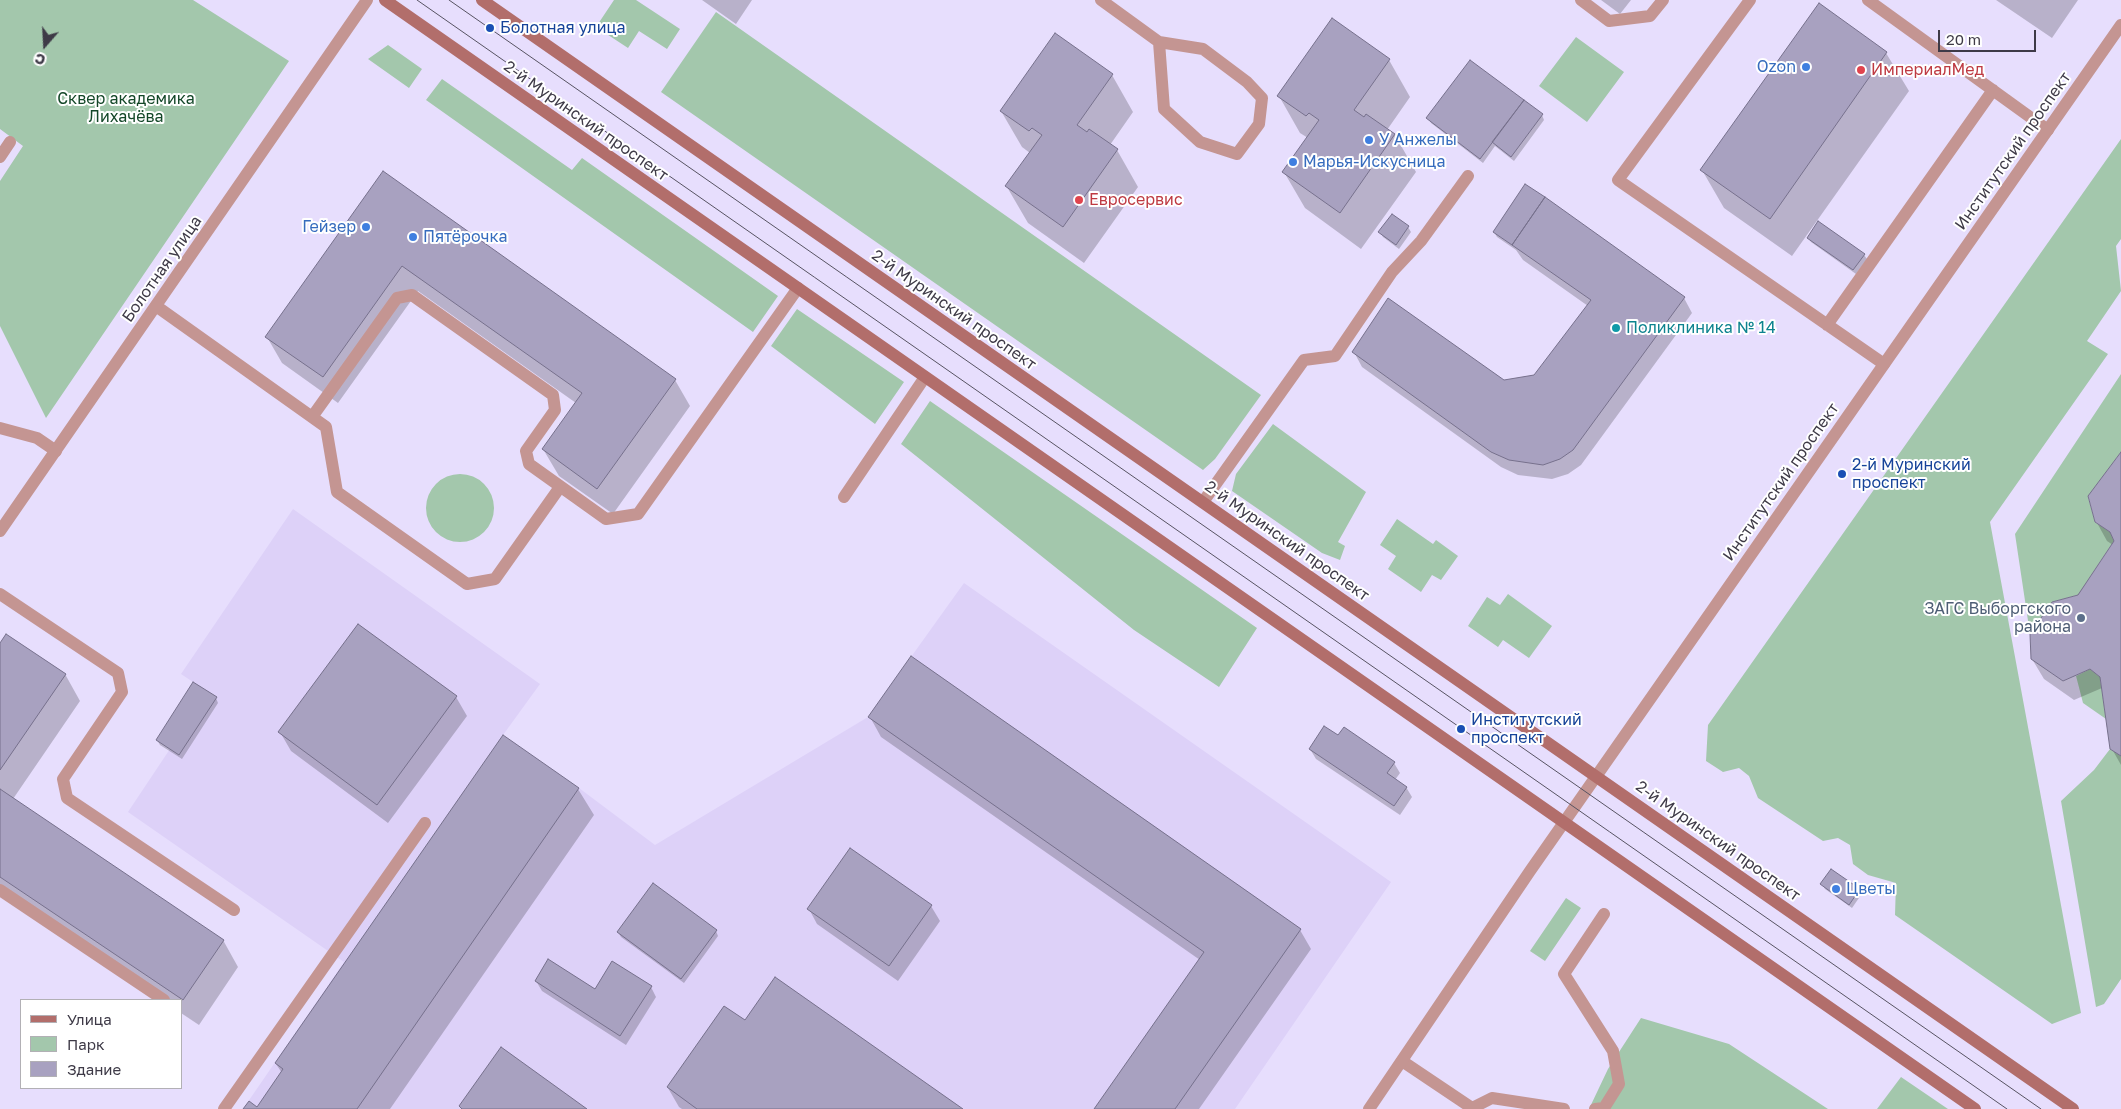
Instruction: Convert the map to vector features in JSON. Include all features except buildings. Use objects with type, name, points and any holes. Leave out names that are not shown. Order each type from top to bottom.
[{"type":"main road","name":"2-й Муринский проспект","points":[[384,0],[1974,1109]]},
{"type":"main road","name":"2-й Муринский проспект","points":[[482,0],[2073,1109]]},
{"type":"street","name":"Болотная улица","points":[[0,531],[367,0]]},
{"type":"street","points":[[1102,0],[1159,42],[1203,49],[1247,82],[1262,98],[1259,124],[1237,154],[1200,142],[1164,109],[1159,42]]},
{"type":"street","points":[[1581,0],[1609,21],[1650,16],[1663,0]]},
{"type":"street","points":[[1750,0],[1618,180],[1884,364]]},
{"type":"street","points":[[1868,0],[2048,130]]},
{"type":"street","name":"Институтский проспект","points":[[1370,1109],[1596,776],[2121,25]]},
{"type":"street","points":[[1827,325],[1993,90]]},
{"type":"street","points":[[0,157],[10,142]]},
{"type":"street","points":[[1203,502],[1304,360],[1335,356],[1392,272],[1420,240],[1468,176]]},
{"type":"street","points":[[312,417],[397,298],[412,295],[553,395],[555,410],[526,451],[528,464],[606,520],[638,514],[798,288]]},
{"type":"street","points":[[156,306],[326,427],[337,492],[467,584],[494,579],[560,487]]},
{"type":"street","points":[[844,497],[924,377]]},
{"type":"street","points":[[0,428],[37,438],[56,451]]},
{"type":"street","points":[[0,594],[118,673],[122,692],[63,779],[67,798],[234,910]]},
{"type":"street","points":[[224,1109],[425,823]]},
{"type":"street","points":[[0,890],[163,999]]},
{"type":"street","points":[[1596,1109],[1604,1108],[1619,1084],[1613,1051],[1564,974],[1604,914]]},
{"type":"street","points":[[1402,1061],[1471,1109],[1492,1098],[1564,1109]]},
{"type":"shaded area","points":[[293,509],[540,684],[503,735],[579,788],[655,845],[868,717],[964,583],[1391,882],[1235,1109],[243,1109],[344,962],[128,812],[170,749],[179,755],[193,682],[181,674]]},
{"type":"green space","name":"Сквер академика Лихачёва","points":[[0,0],[193,0],[289,61],[46,418],[0,326],[0,181],[23,146],[0,129]]},
{"type":"green space","points":[[614,0],[636,0],[680,29],[667,49],[639,31],[628,48],[596,27]]},
{"type":"green space","points":[[716,12],[1261,395],[1215,459],[1203,470],[661,92]]},
{"type":"green space","points":[[1576,37],[1624,72],[1587,122],[1539,86]]},
{"type":"green space","points":[[388,45],[422,69],[409,88],[368,59]]},
{"type":"green space","points":[[442,79],[572,170],[582,158],[778,296],[753,332],[426,100]]},
{"type":"green space","points":[[2121,139],[2121,239],[2116,246],[2121,291],[2087,341],[2108,354],[1990,522],[2081,1013],[2052,1024],[1895,915],[1896,883],[1868,875],[1853,864],[1850,845],[1838,838],[1823,841],[1758,798],[1749,776],[1739,768],[1723,772],[1706,761],[1708,725]]},
{"type":"green space","points":[[797,309],[904,382],[875,424],[771,346]]},
{"type":"green space","points":[[2121,374],[2121,452],[2088,497],[2095,522],[2110,532],[2114,541],[2078,595],[2052,602],[2030,634],[2015,534]]},
{"type":"green space","points":[[930,401],[1257,628],[1219,687],[1134,630],[901,444]]},
{"type":"green space","points":[[1273,424],[1366,492],[1338,542],[1345,546],[1340,560],[1322,553],[1232,491],[1236,474]]},
{"type":"green space","points":[[460,474],[473,477],[484,484],[491,495],[494,508],[491,521],[484,532],[473,539],[460,542],[447,539],[436,532],[429,521],[426,508],[429,495],[436,484],[447,477]]},
{"type":"green space","points":[[1397,519],[1433,544],[1436,540],[1458,556],[1441,580],[1432,575],[1421,592],[1388,569],[1396,556],[1380,545]]},
{"type":"green space","points":[[1508,594],[1552,626],[1529,658],[1503,640],[1498,647],[1468,626],[1487,597],[1500,605]]},
{"type":"green space","points":[[2090,669],[2100,677],[2106,719],[2083,703],[2076,676]]},
{"type":"green space","points":[[2110,749],[2121,756],[2121,979],[2104,1004],[2096,1007],[2061,801],[2094,770]]},
{"type":"green space","points":[[1566,898],[1581,908],[1545,961],[1530,951]]},
{"type":"green space","points":[[1641,1018],[1729,1044],[1828,1109],[1589,1109],[1608,1069]]},
{"type":"green space","points":[[1901,1077],[1948,1109],[1877,1109]]},
{"type":"tram line","points":[[417,0],[2007,1109]]},
{"type":"tram line","points":[[449,0],[2041,1109]]},
{"type":"place","name":"Болотная улица","points":[[490,28]]},
{"type":"place","name":"Ozon","points":[[1806,67]]},
{"type":"place","name":"ИмпериалМед","points":[[1861,70]]},
{"type":"place","name":"У Анжелы","points":[[1369,140]]},
{"type":"place","name":"Марья-Искусница","points":[[1293,162]]},
{"type":"place","name":"Евросервис","points":[[1079,200]]},
{"type":"place","name":"Гейзер","points":[[366,227]]},
{"type":"place","name":"Пятёрочка","points":[[413,237]]},
{"type":"place","name":"Поликлиника № 14","points":[[1616,328]]},
{"type":"place","name":"2-й Муринский проспект","points":[[1842,474]]},
{"type":"place","name":"ЗАГС Выборгского района","points":[[2081,618]]},
{"type":"place","name":"Институтский проспект","points":[[1461,729]]},
{"type":"place","name":"Цветы","points":[[1836,889]]}]
